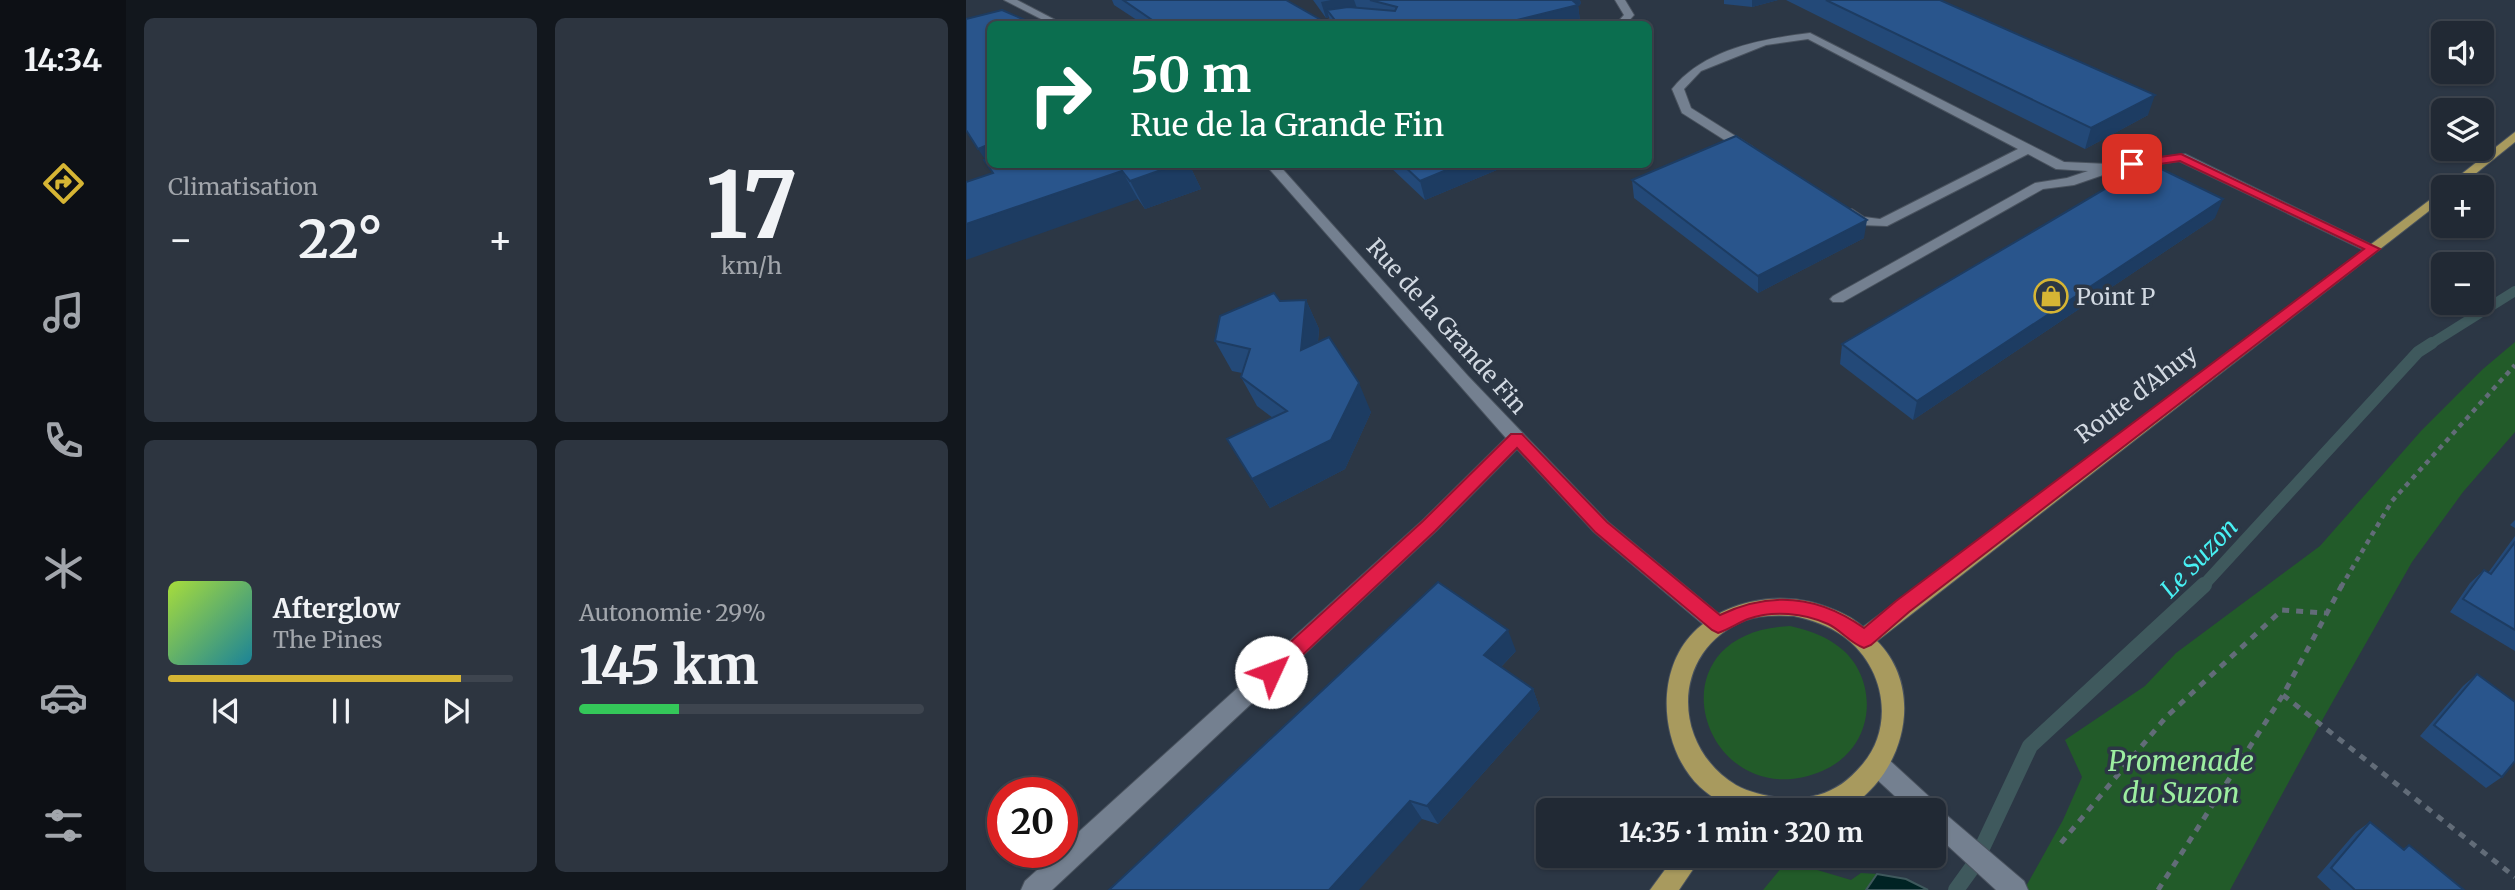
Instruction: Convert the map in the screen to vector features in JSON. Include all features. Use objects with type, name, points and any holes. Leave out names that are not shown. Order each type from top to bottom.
[{"type":"main road","points":[[2466,175],[2515,136]]},
{"type":"main road","name":"Route d'Ahuy","points":[[1864,639],[1902,607],[2431,203]]},
{"type":"main road","points":[[1724,798],[1703,775],[1682,744],[1674,710],[1679,676],[1694,646],[1718,625],[1746,611],[1777,606],[1807,609],[1837,619],[1864,639],[1884,667],[1895,699],[1893,734],[1879,766],[1858,788],[1840,798]]},
{"type":"main road","points":[[1663,890],[1680,868]]},
{"type":"street","points":[[1009,0],[1052,21]]},
{"type":"street","points":[[1620,0],[1629,15],[1624,21]]},
{"type":"street","points":[[1332,21],[1357,17],[1378,21]]},
{"type":"street","points":[[1755,154],[1686,110],[1678,89],[1697,69],[1764,41],[1810,36],[2061,166],[2108,168],[2181,157],[2373,249]]},
{"type":"street","points":[[1837,206],[1860,221],[1882,223],[2027,149]]},
{"type":"street","name":"Rue de la Grande Fin","points":[[1275,168],[1517,438],[1601,527],[1718,625]]},
{"type":"street","points":[[1838,299],[2040,187],[2069,182],[2108,168]]},
{"type":"street","points":[[1034,890],[1429,526],[1517,438]]},
{"type":"street","points":[[1879,766],[1914,798]]},
{"type":"street","points":[[1946,828],[2015,890]]},
{"type":"path","points":[[2158,890],[2283,695],[2325,613],[2392,501],[2515,365]]},
{"type":"path","points":[[2062,843],[2166,717],[2282,610],[2325,613]]},
{"type":"path","points":[[2283,695],[2515,877]]},
{"type":"green space","name":"Promenade du Suzon","points":[[2515,342],[2515,432],[2463,492],[2412,562],[2230,890],[2024,890],[2063,820],[2082,777],[2065,740],[2145,686],[2176,653],[2320,546],[2421,431],[2483,369]]},
{"type":"green space","points":[[1790,626],[1824,638],[1847,653],[1856,665],[1866,692],[1865,720],[1853,747],[1831,766],[1804,777],[1767,778],[1738,764],[1716,741],[1705,713],[1705,683],[1719,656],[1746,635]]},
{"type":"green space","points":[[1781,868],[1811,868],[1851,880],[1861,873],[1877,874],[1869,886],[1883,890],[1763,890]]},
{"type":"shaded area","points":[[1877,874],[1906,879],[1928,890],[1866,890]]},
{"type":"building","points":[[1123,0],[1286,0],[1323,21],[1239,20],[1154,21]]},
{"type":"building","points":[[1370,0],[1572,0],[1578,5],[1513,21],[1336,21],[1327,10],[1348,7],[1395,11],[1397,7]]},
{"type":"building","points":[[1826,0],[1940,0],[2155,95],[2091,128]]},
{"type":"building","points":[[1002,10],[1027,21],[987,21],[987,145],[978,149],[966,130],[966,19]]},
{"type":"building","points":[[1736,136],[1867,220],[1758,276],[1632,180]]},
{"type":"building","points":[[2149,163],[2223,199],[1917,401],[1842,344]]},
{"type":"building","points":[[990,168],[1167,168],[1130,181],[1122,171],[966,224],[966,182],[993,173]]},
{"type":"building","points":[[1406,168],[1451,168],[1420,181]]},
{"type":"building","points":[[1274,293],[1280,301],[1306,300],[1301,350],[1329,337],[1359,383],[1331,440],[1252,479],[1227,439],[1287,411],[1241,377],[1250,349],[1215,341],[1220,316]]},
{"type":"building","points":[[2515,542],[2515,630],[2463,599],[2484,570],[2491,574]]},
{"type":"building","points":[[1438,582],[1508,630],[1484,655],[1533,689],[1427,806],[1410,801],[1329,890],[1109,890]]},
{"type":"building","points":[[2477,674],[2515,702],[2515,761],[2502,777],[2434,725]]},
{"type":"building","points":[[2370,822],[2404,850],[2409,845],[2464,890],[2355,890],[2331,868]]},
{"type":"waterway","name":"Le Suzon","points":[[2429,345],[2515,291]]},
{"type":"waterway","name":"Le Suzon","points":[[2203,586],[2418,352],[2432,343]]},
{"type":"waterway","name":"Le Suzon","points":[[1956,890],[1974,865],[2030,746],[2203,586]]},
{"type":"place","name":"Point P","points":[[2051,296]]},
{"type":"route","points":[[1271,672],[1429,526],[1517,438],[1601,527],[1718,625],[1746,611],[1777,606],[1807,609],[1837,619],[1864,639],[1902,607],[2373,249],[2181,157],[2132,164]]}]
